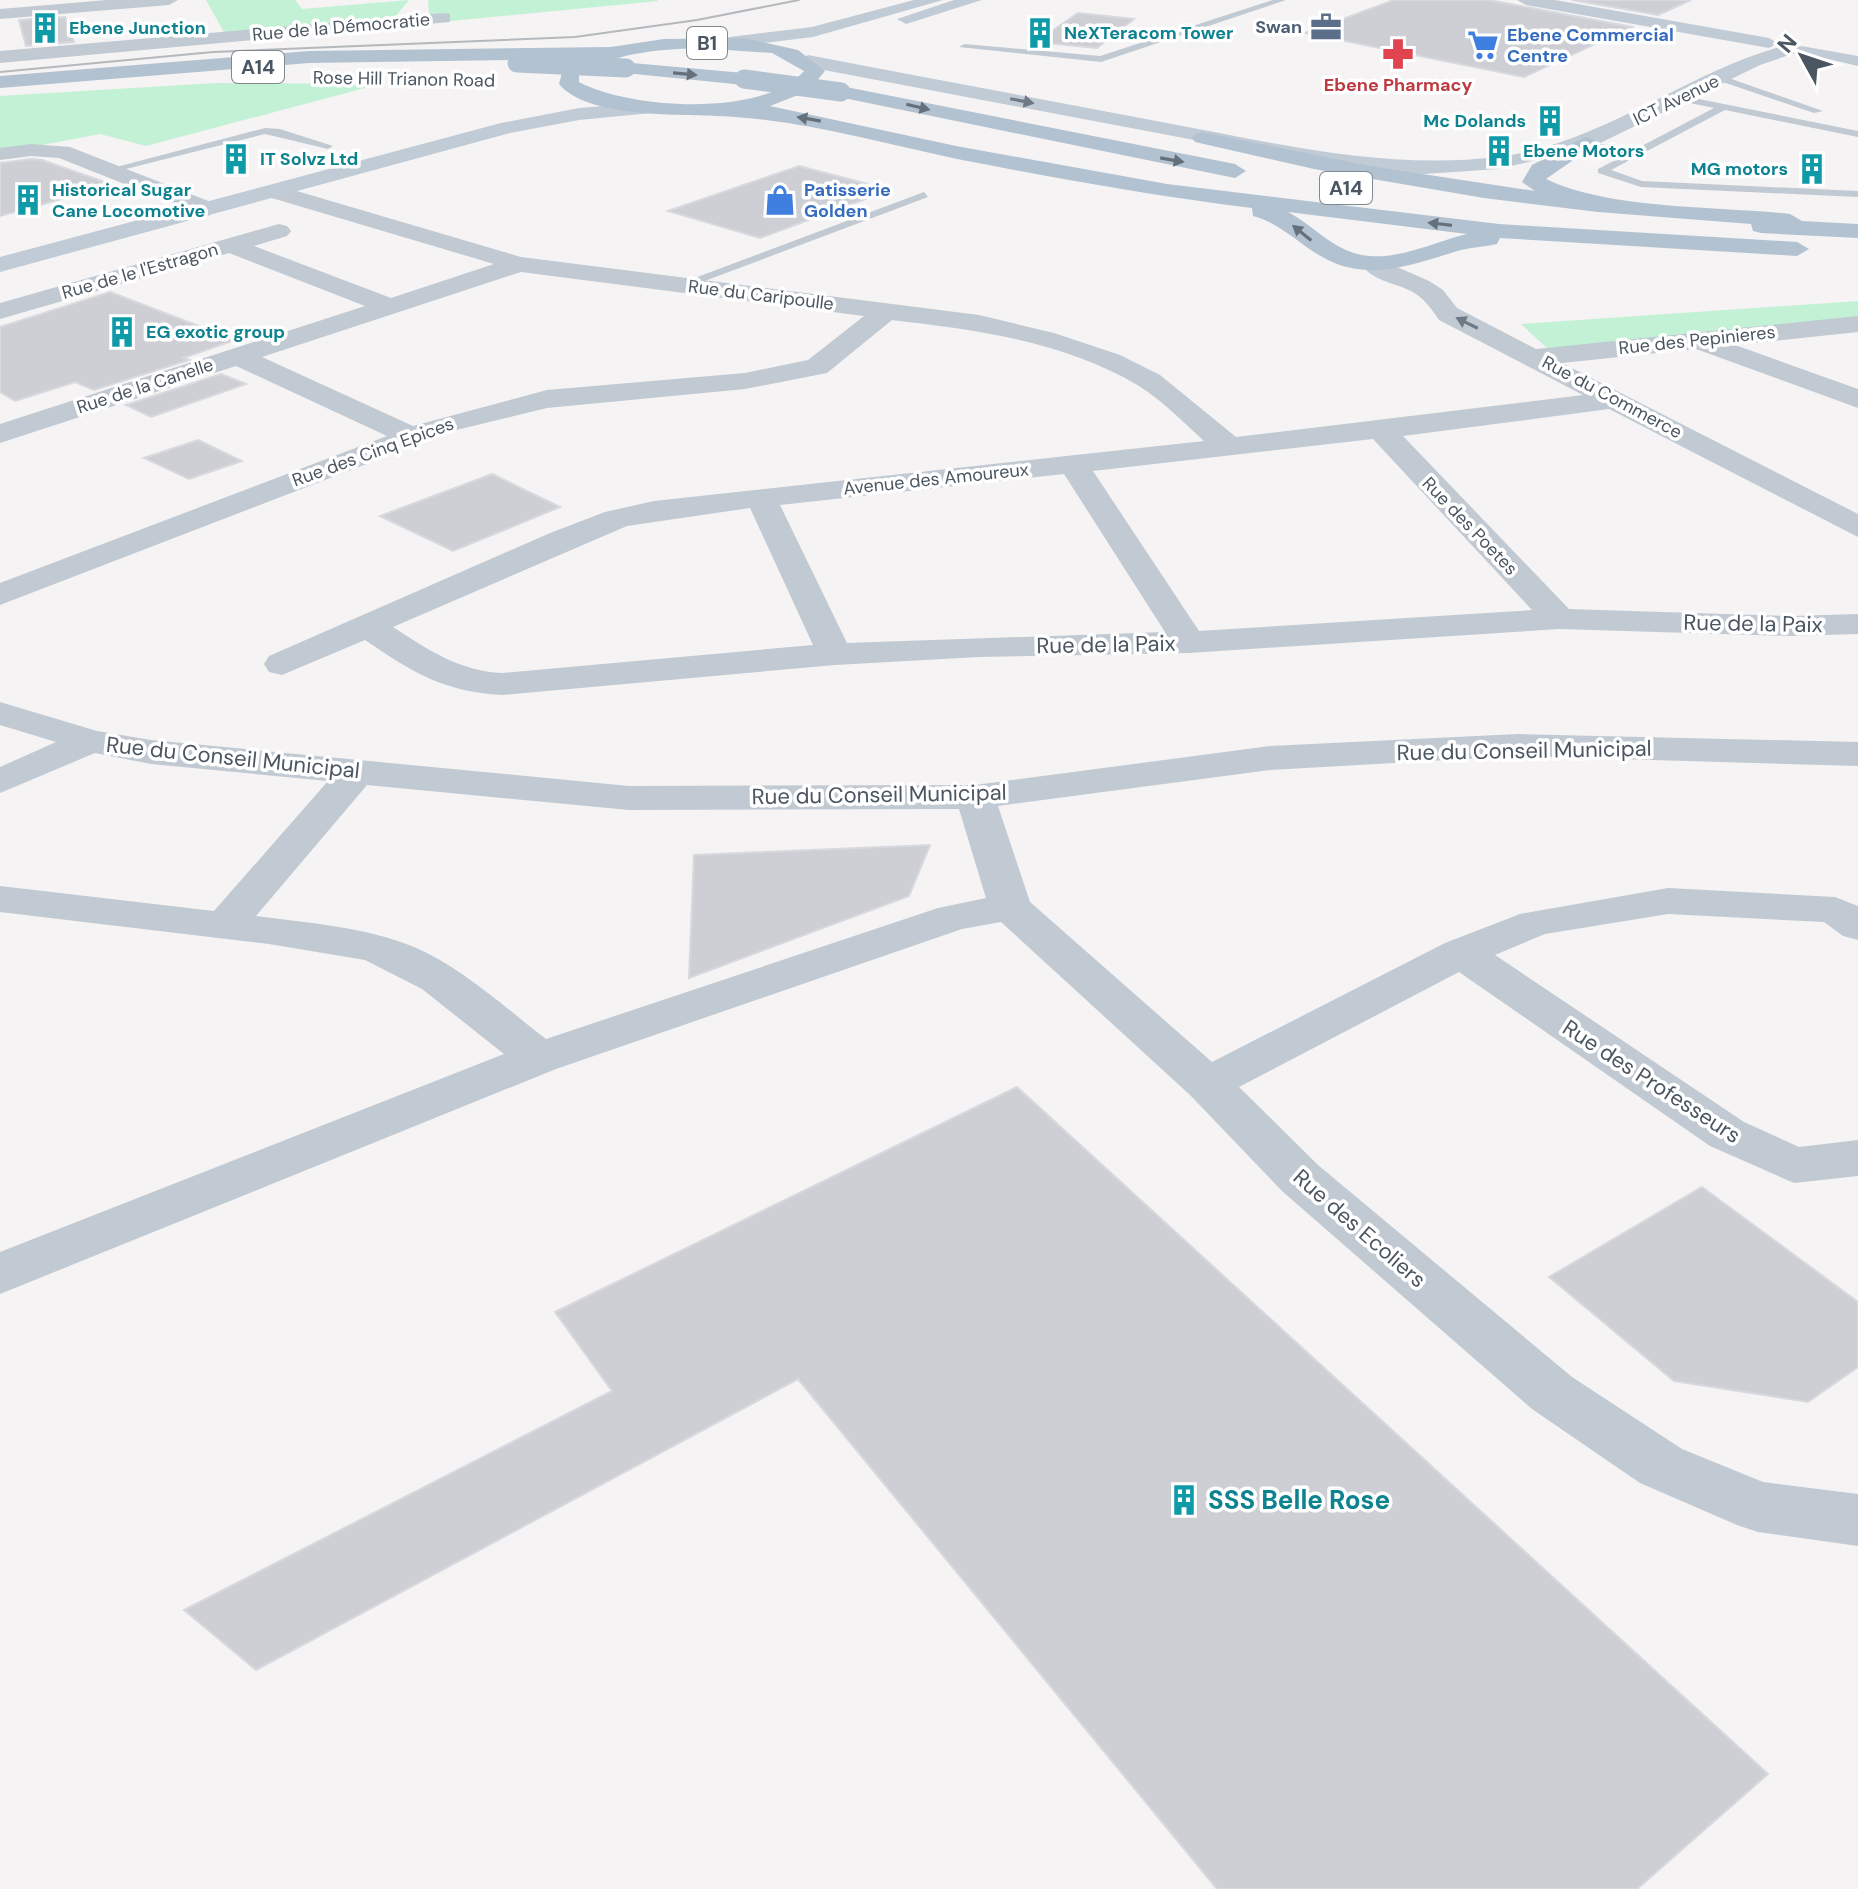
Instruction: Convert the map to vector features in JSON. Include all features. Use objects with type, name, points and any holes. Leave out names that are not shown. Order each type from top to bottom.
[{"type":"main road","name":"B1","points":[[572,87],[570,73],[585,62],[611,53],[673,44],[722,43],[813,32],[934,0]]},
{"type":"main road","points":[[804,59],[804,50],[818,43],[973,0]]},
{"type":"main road","points":[[1526,0],[1743,36],[1856,62]]},
{"type":"main road","name":"B1","points":[[0,265],[508,127],[579,114],[655,108],[700,109],[761,101],[797,90],[812,81],[815,71],[804,59],[767,48],[722,43]]},
{"type":"main road","name":"ICT Avenue","points":[[804,59],[1180,132],[1366,164],[1424,167],[1498,163],[1585,143],[1786,47]]},
{"type":"main road","points":[[0,83],[309,57],[611,53]]},
{"type":"main road","name":"A14","points":[[0,83],[286,66],[513,72],[626,68],[841,92],[1156,157],[1426,198],[1597,215],[1858,231]]},
{"type":"main road","name":"Rose Hill Trianon Road","points":[[513,72],[572,87]]},
{"type":"main road","name":"Rose Hill Trianon Road","points":[[0,90],[307,77]]},
{"type":"main road","name":"B1","points":[[572,87],[607,102],[655,108]]},
{"type":"main road","name":"B1","points":[[508,127],[572,87]]},
{"type":"main road","name":"A14","points":[[700,109],[774,112],[956,152],[1167,191],[1483,229],[1797,249],[1858,249]]},
{"type":"main road","points":[[1180,132],[1354,171],[1520,197],[1800,222],[1858,224]]},
{"type":"main road","points":[[1585,143],[1540,170],[1533,182],[1547,190],[1597,200],[1800,222]]},
{"type":"main road","points":[[956,152],[994,165],[1269,212],[1317,246],[1350,260],[1372,263],[1404,263],[1481,239],[1712,250],[1797,249]]},
{"type":"street","points":[[0,14],[169,0]]},
{"type":"street","points":[[411,20],[421,14],[420,0]]},
{"type":"street","name":"Rue de la Démocratie","points":[[0,57],[204,32],[444,18]]},
{"type":"street","points":[[0,154],[51,150],[208,209]]},
{"type":"street","name":"Rue du Caripoulle","points":[[273,191],[519,264],[979,323],[1036,337],[1109,362],[1149,380],[1227,445]]},
{"type":"street","name":"Rue de le I'Estragon","points":[[0,311],[279,231]]},
{"type":"street","points":[[230,245],[389,306]]},
{"type":"street","name":"Rue du Commerce","points":[[1372,263],[1379,270],[1403,277],[1434,295],[1448,314],[1537,357],[1858,527]]},
{"type":"street","name":"Rue de la Canelle","points":[[0,434],[519,264]]},
{"type":"street","name":"Rue des Cinq Epices","points":[[0,595],[409,435],[547,399],[789,375],[817,367],[887,311]]},
{"type":"street","name":"Rue des Pepinieres","points":[[1537,357],[1858,324]]},
{"type":"street","points":[[1817,328],[1858,343]]},
{"type":"street","points":[[1695,340],[1858,399]]},
{"type":"street","points":[[238,356],[409,435]]},
{"type":"street","name":"Avenue des Amoureux","points":[[282,664],[616,519],[654,510],[1227,445],[1383,432],[1617,399]]},
{"type":"street","name":"Rue des Poetes","points":[[1383,432],[1559,619]]},
{"type":"street","points":[[1073,464],[1189,642]]},
{"type":"street","points":[[761,498],[835,654]]},
{"type":"street","name":"Rue de la Paix","points":[[369,627],[412,656],[466,682],[502,684],[835,654],[979,646],[1189,642],[1559,619],[1791,626],[1858,624]]},
{"type":"street","name":"Rue du Conseil Municipal","points":[[0,713],[91,741],[151,752],[629,798],[975,797],[1270,758],[1518,745],[1858,754]]},
{"type":"street","points":[[0,781],[91,741]]},
{"type":"street","points":[[227,923],[357,772]]},
{"type":"street","points":[[0,1274],[539,1058],[953,917],[1010,907],[975,797]]},
{"type":"street","points":[[0,899],[72,912],[227,923],[351,945],[401,958],[443,984],[539,1058]]},
{"type":"street","points":[[1207,1084],[1461,953],[1535,923],[1668,901],[1835,910],[1858,927]]},
{"type":"street","name":"Rue des Ecoliers","points":[[1010,907],[1207,1084],[1300,1178],[1552,1393],[1661,1466],[1758,1507],[1858,1520]]},
{"type":"street","name":"Rue des Professeurs","points":[[1461,953],[1727,1134],[1794,1165],[1858,1158]]},
{"type":"lane","points":[[1008,63],[961,50],[1089,59],[1113,56],[1282,0]]},
{"type":"lane","points":[[1033,66],[1057,56]]},
{"type":"lane","points":[[1720,78],[1818,111]]},
{"type":"lane","points":[[1679,98],[1858,134]]},
{"type":"lane","points":[[1722,108],[1602,171],[1641,184],[1858,194]]},
{"type":"lane","points":[[110,170],[265,131],[276,131],[328,146]]},
{"type":"lane","points":[[1585,143],[1635,152]]},
{"type":"lane","points":[[682,285],[924,195]]},
{"type":"green space","points":[[206,0],[295,0],[302,9],[409,0],[396,16],[373,22],[225,34]]},
{"type":"green space","points":[[428,0],[657,0],[658,1],[430,23]]},
{"type":"green space","points":[[216,83],[380,84],[146,146],[100,134],[0,153],[0,96]]},
{"type":"green space","points":[[1858,301],[1858,320],[1549,350],[1521,324]]},
{"type":"building","name":"Ebene Commercial Centre","points":[[1394,0],[1489,0],[1632,27],[1524,77],[1305,33]]},
{"type":"building","points":[[1572,0],[1691,0],[1658,15]]},
{"type":"building","points":[[1078,13],[1134,19],[1097,48],[1036,42]]},
{"type":"building","points":[[65,17],[74,42],[26,46],[19,20]]},
{"type":"building","name":"Historical Sugar Cane Locomotive","points":[[31,159],[113,185],[0,216],[0,163]]},
{"type":"building","name":"Patisserie Golden","points":[[799,166],[890,190],[760,238],[668,211]]},
{"type":"building","name":"EG exotic group","points":[[110,292],[235,340],[183,358],[189,360],[94,390],[75,382],[15,401],[0,392],[0,327]]},
{"type":"building","points":[[221,374],[246,384],[151,417],[126,405]]},
{"type":"building","points":[[198,440],[242,461],[189,479],[144,458]]},
{"type":"building","points":[[492,474],[560,507],[453,551],[380,516]]},
{"type":"building","points":[[930,845],[909,896],[689,978],[694,855]]},
{"type":"building","name":"SSS Belle Rose","points":[[1017,1087],[1768,1774],[1637,1889],[1217,1889],[798,1379],[256,1670],[184,1610],[612,1391],[555,1312]]},
{"type":"building","points":[[1702,1187],[1858,1302],[1858,1367],[1808,1402],[1674,1381],[1549,1277]]},
{"type":"tram line","points":[[0,72],[213,52],[575,37],[697,20],[799,0]]},
{"type":"place","name":"Swan","points":[[1326,27]]},
{"type":"place","name":"Ebene Junction","points":[[45,28]]},
{"type":"place","name":"NeXTeracom Tower","points":[[1040,33]]},
{"type":"place","name":"Ebene Commercial Centre","points":[[1483,45]]},
{"type":"place","name":"Ebene Pharmacy","points":[[1398,54]]},
{"type":"place","name":"Mc Dolands","points":[[1550,121]]},
{"type":"place","name":"Ebene Motors","points":[[1499,151]]},
{"type":"place","name":"IT Solvz Ltd","points":[[236,159]]},
{"type":"place","name":"MG motors","points":[[1812,169]]},
{"type":"place","name":"Historical Sugar Cane Locomotive","points":[[28,200]]},
{"type":"place","name":"Patisserie Golden","points":[[780,200]]},
{"type":"place","name":"EG exotic group","points":[[122,332]]},
{"type":"place","name":"SSS Belle Rose","points":[[1184,1500]]}]
